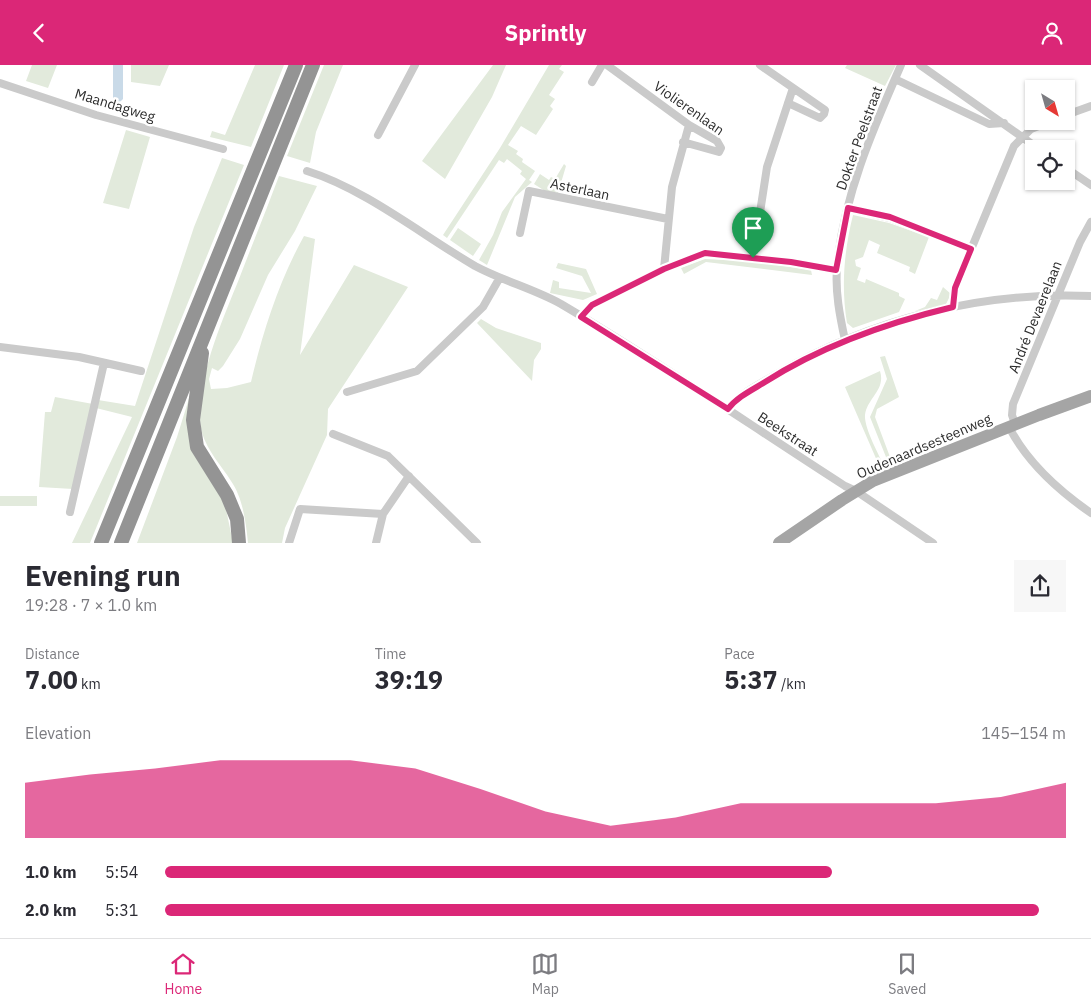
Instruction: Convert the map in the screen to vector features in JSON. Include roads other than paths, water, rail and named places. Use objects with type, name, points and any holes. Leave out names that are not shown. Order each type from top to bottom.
[{"type":"highway","points":[[101,543],[296,65]]},
{"type":"highway","points":[[121,543],[202,337],[313,65]]},
{"type":"highway","points":[[202,337],[193,420],[197,447],[227,495],[237,519],[239,543]]},
{"type":"main road","name":"Oudenaardsesteenweg","points":[[779,543],[873,481],[1012,425],[1091,396]]},
{"type":"street","points":[[378,135],[415,65]]},
{"type":"street","points":[[592,81],[602,65]]},
{"type":"street","name":"Violierenlaan","points":[[607,65],[690,125],[717,141],[721,148],[719,152],[712,151],[683,142]]},
{"type":"street","points":[[760,65],[825,109],[824,114],[820,118],[788,103]]},
{"type":"street","name":"Dokter Peelstraat","points":[[845,340],[840,317],[836,270],[848,208],[856,178],[901,65]]},
{"type":"street","points":[[920,65],[1026,140]]},
{"type":"street","points":[[895,79],[989,124],[1004,123]]},
{"type":"street","name":"Maandagweg","points":[[0,83],[96,115],[223,149]]},
{"type":"street","points":[[753,258],[767,167],[793,88]]},
{"type":"street","points":[[1075,112],[1091,106]]},
{"type":"street","points":[[664,269],[672,187],[683,142],[690,125]]},
{"type":"street","points":[[953,307],[955,288],[1010,155],[1022,137],[1030,130]]},
{"type":"street","name":"Beekstraat","points":[[307,171],[329,179],[365,199],[499,279],[554,301],[581,317],[728,409],[845,486],[856,491],[933,543]]},
{"type":"street","points":[[1075,174],[1091,185]]},
{"type":"street","name":"Asterlaan","points":[[520,233],[530,191],[668,219]]},
{"type":"street","points":[[848,208],[890,217],[971,249]]},
{"type":"street","name":"André Devaerelaan","points":[[1012,425],[1013,405],[1080,242],[1091,221]]},
{"type":"street","points":[[581,317],[592,305],[664,269],[705,253],[836,270]]},
{"type":"street","points":[[347,391],[417,371],[483,307],[499,279]]},
{"type":"street","points":[[728,409],[745,394],[771,378],[845,340],[889,323],[953,307],[1058,295],[1091,296]]},
{"type":"street","points":[[0,347],[79,357],[141,371]]},
{"type":"street","points":[[70,512],[104,363]]},
{"type":"street","points":[[1012,425],[1018,443],[1032,461],[1070,499],[1091,513]]},
{"type":"street","points":[[333,433],[382,452],[477,543]]},
{"type":"street","points":[[376,543],[383,514],[409,476]]},
{"type":"street","points":[[289,543],[300,509],[383,514]]},
{"type":"water","points":[[113,65],[123,65],[123,99],[116,106],[113,104]]}]
